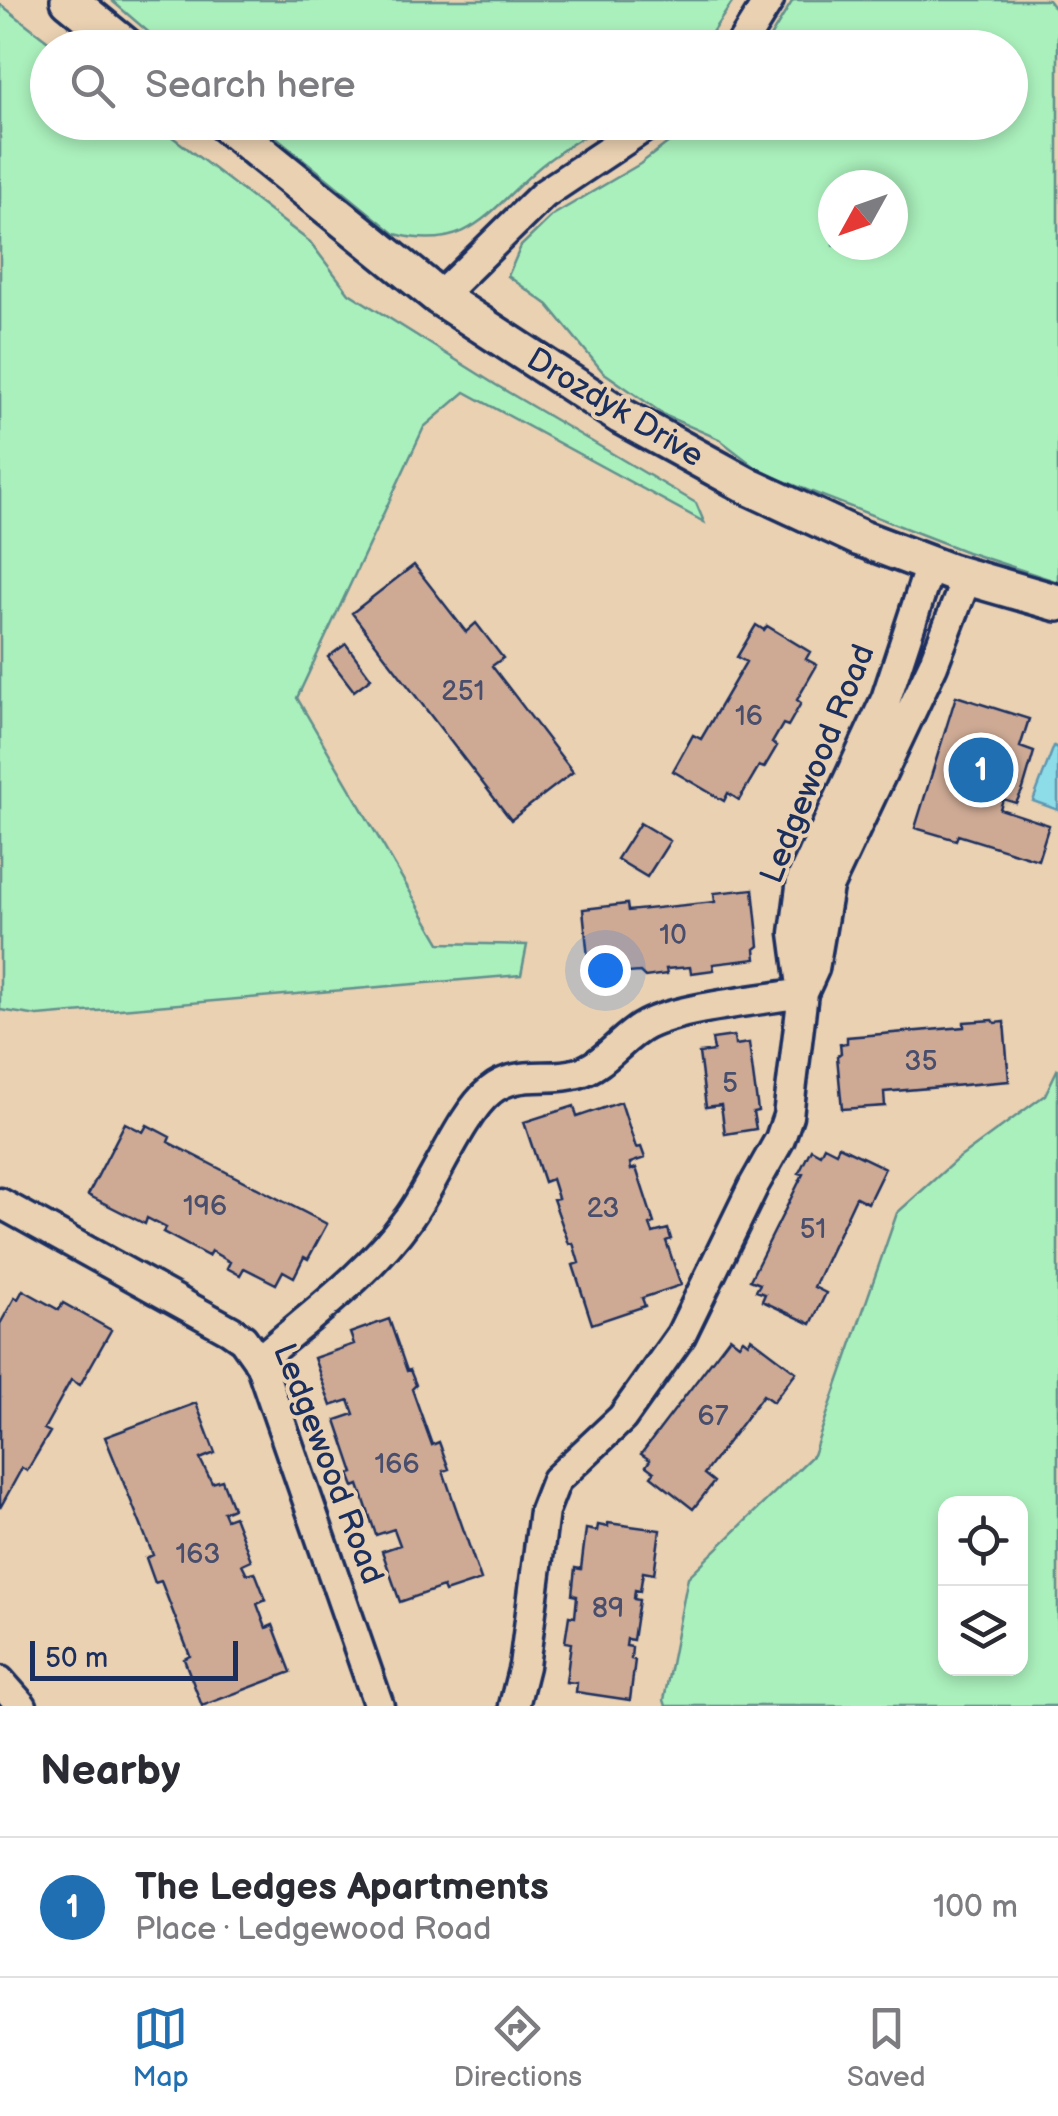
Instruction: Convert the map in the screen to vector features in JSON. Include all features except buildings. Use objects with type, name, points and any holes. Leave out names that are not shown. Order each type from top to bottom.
[{"type":"street","points":[[69,0],[106,30]]},
{"type":"street","points":[[750,30],[769,0]]},
{"type":"street","name":"Drozdyk Drive","points":[[245,140],[439,297],[621,416],[752,488],[860,538],[930,565],[1058,603]]},
{"type":"street","points":[[439,297],[544,194],[625,140]]},
{"type":"street","name":"Ledgewood Road","points":[[514,1706],[524,1666],[550,1489],[622,1418],[681,1335],[784,1128],[803,992],[795,932],[802,879],[886,700],[930,565]]},
{"type":"street","name":"Ledgewood Road","points":[[803,992],[814,969],[823,908],[836,866],[937,656],[967,577]]},
{"type":"street","points":[[258,1360],[392,1240],[423,1198],[478,1102],[496,1086],[526,1077],[577,1074],[602,1060],[636,1031],[662,1018],[803,992]]},
{"type":"street","name":"Ledgewood Road","points":[[0,1203],[243,1339],[258,1360],[379,1706]]},
{"type":"street","points":[[0,1681],[22,1706]]},
{"type":"green space","points":[[111,0],[734,0],[714,30],[146,30]]},
{"type":"green space","points":[[793,0],[1048,0],[1058,13],[1058,582],[967,552],[763,473],[719,439],[666,416],[603,372],[548,305],[508,276],[521,246],[553,215],[640,164],[672,140],[1028,140],[1028,30],[774,30]]},
{"type":"green space","points":[[0,4],[34,30],[30,30],[30,140],[176,140],[310,242],[349,293],[696,503],[704,522],[465,392],[424,427],[297,698],[440,943],[527,945],[521,975],[38,1016],[0,1010]]},
{"type":"green space","points":[[280,140],[579,140],[548,160],[478,223],[461,232],[421,239],[395,234]]},
{"type":"green space","points":[[1058,1068],[1058,1706],[666,1706],[688,1577],[813,1455],[897,1213],[955,1161],[1045,1095]]},
{"type":"water","points":[[1054,746],[1058,748],[1058,810],[1033,801]]},
{"type":"place","name":"The Ledges Apartments","points":[[981,770]]}]
